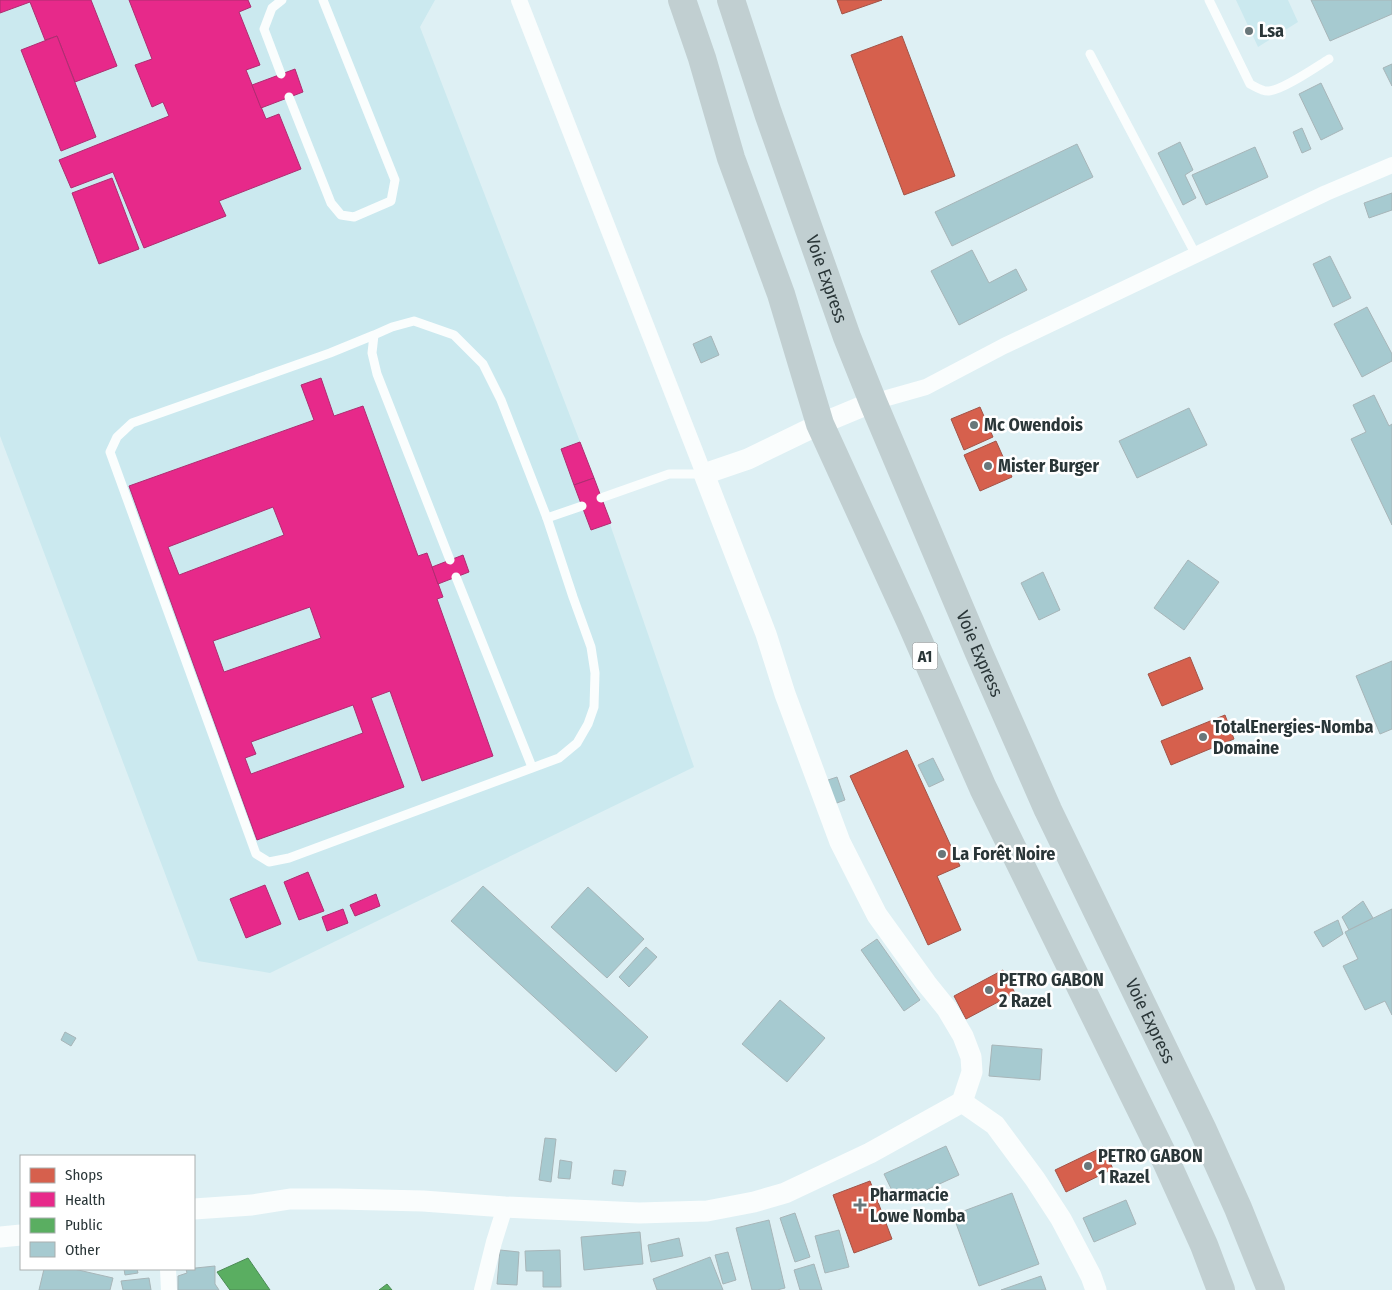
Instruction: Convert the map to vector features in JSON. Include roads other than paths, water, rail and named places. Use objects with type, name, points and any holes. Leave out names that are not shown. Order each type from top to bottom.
[{"type":"highway","name":"A1","points":[[682,0],[702,58],[730,158],[781,294],[820,424],[983,788],[1166,1161],[1204,1245],[1221,1290]]},
{"type":"highway","name":"Voie Express","points":[[731,0],[771,122],[847,337],[873,402],[1048,810],[1202,1128],[1238,1208],[1271,1290]]},
{"type":"street","points":[[195,1209],[252,1205],[290,1199],[422,1201],[638,1213],[707,1211],[754,1202],[785,1193],[870,1153],[962,1102],[972,1072],[971,1057],[963,1036],[947,1009],[877,915],[840,842],[784,694],[766,634],[519,0]]},
{"type":"street","points":[[704,474],[748,459],[820,424],[873,402],[926,386],[1004,346],[1343,186],[1392,165]]},
{"type":"street","points":[[962,1102],[995,1125],[1035,1179],[1061,1219],[1091,1276],[1096,1290]]},
{"type":"street","points":[[482,1290],[505,1207]]},
{"type":"street","points":[[0,1237],[20,1235]]},
{"type":"street","points":[[168,1270],[169,1290]]},
{"type":"lane","points":[[281,74],[264,28],[272,8],[282,0]]},
{"type":"lane","points":[[290,97],[331,203],[341,215],[354,217],[391,201],[394,180],[323,0]]},
{"type":"lane","points":[[1209,0],[1250,84],[1258,88],[1268,92],[1280,88],[1329,59]]},
{"type":"lane","points":[[1090,54],[1196,255]]},
{"type":"lane","points":[[414,321],[454,335],[483,364],[501,400],[547,518],[591,647],[596,673],[594,707],[588,724],[577,743],[559,758],[289,858],[269,862],[256,854],[110,452],[118,437],[132,423],[330,353],[392,327],[414,321]]},
{"type":"lane","points":[[374,335],[372,353],[377,374],[450,560]]},
{"type":"lane","points":[[601,498],[669,474],[704,474]]},
{"type":"lane","points":[[547,518],[582,506]]},
{"type":"lane","points":[[456,577],[532,767]]},
{"type":"place","name":"Lsa","points":[[1249,31]]},
{"type":"place","name":"Mc Owendois","points":[[974,425]]},
{"type":"place","name":"Mister Burger","points":[[988,466]]},
{"type":"place","name":"TotalEnergies-Nomba Domaine","points":[[1203,737]]},
{"type":"place","name":"La Forêt Noire","points":[[942,854]]},
{"type":"place","name":"PETRO GABON 2 Razel","points":[[989,990]]},
{"type":"place","name":"PETRO GABON 1 Razel","points":[[1088,1166]]},
{"type":"place","name":"Pharmacie Lowe Nomba","points":[[860,1205]]}]
